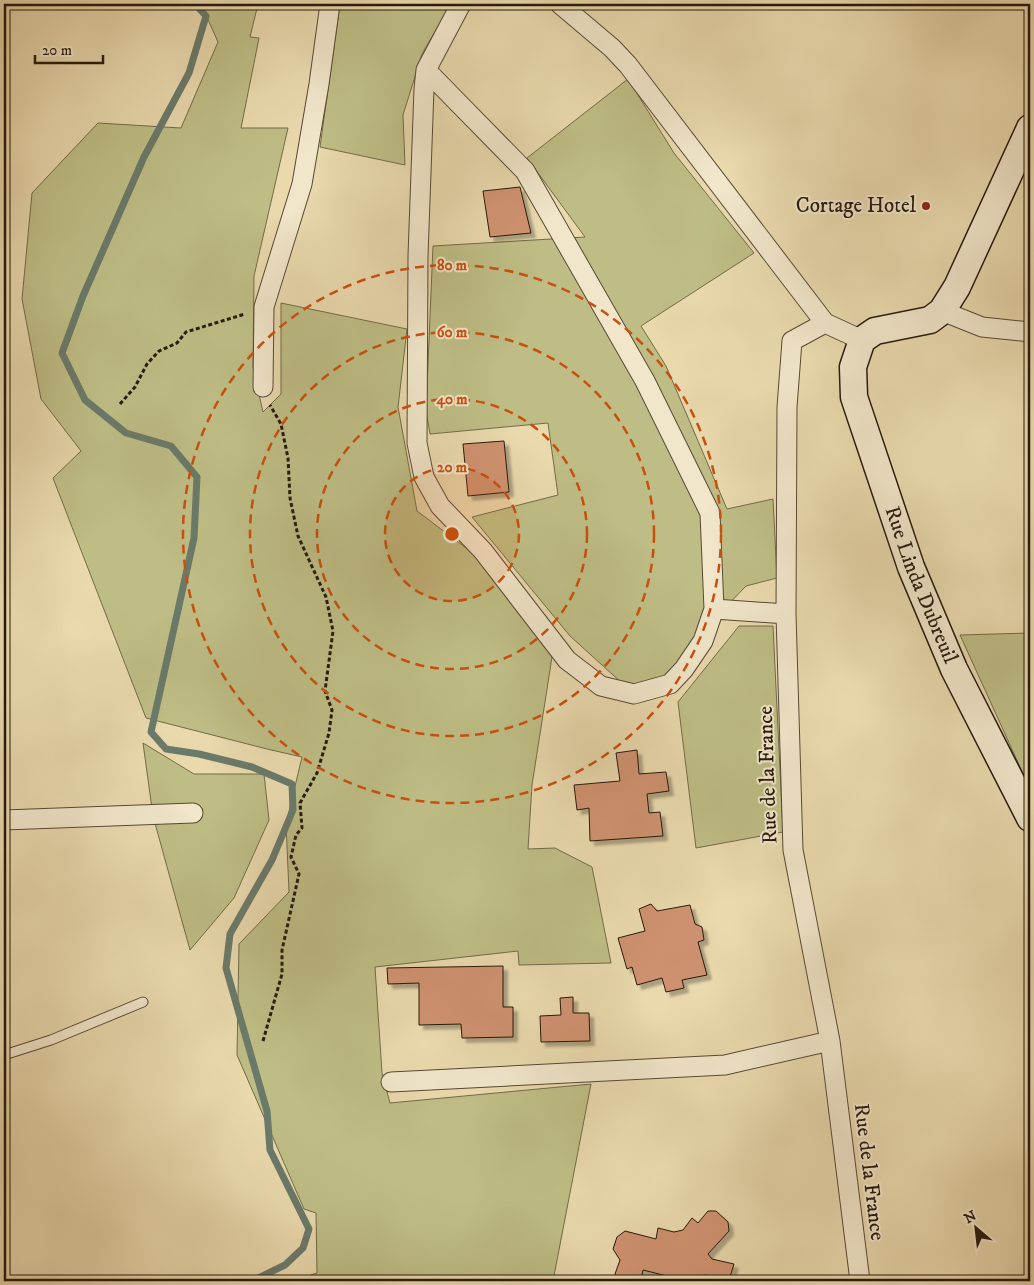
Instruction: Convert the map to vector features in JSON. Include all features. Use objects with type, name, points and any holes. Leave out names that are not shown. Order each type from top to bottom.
[{"type":"street","points":[[264,386],[264,307],[302,184],[330,4]]},
{"type":"street","points":[[426,70],[524,171],[646,381],[710,513],[714,609],[703,641],[684,669],[670,684],[634,694],[601,686],[567,660],[483,551],[440,506],[424,477],[416,443],[418,256],[424,89],[426,70],[461,4]]},
{"type":"street","points":[[560,4],[612,48],[628,65],[825,323],[862,340],[875,331],[930,320],[942,311],[957,287],[1030,128]]},
{"type":"street","points":[[942,311],[982,327],[1030,332]]},
{"type":"street","name":"Rue de la France","points":[[825,323],[792,341],[787,407],[786,614],[793,850],[830,1041],[860,1281]]},
{"type":"street","name":"Rue Linda Dubreuil","points":[[862,340],[853,367],[854,397],[911,567],[954,669],[1030,818]]},
{"type":"street","points":[[714,609],[786,614]]},
{"type":"street","points":[[4,820],[193,813]]},
{"type":"street","points":[[391,1082],[725,1065],[830,1041]]},
{"type":"lane","points":[[4,1055],[51,1040],[144,1002]]},
{"type":"path","points":[[120,404],[135,387],[147,364],[159,351],[177,343],[186,332],[232,319],[264,307]]},
{"type":"path","points":[[264,386],[270,408],[281,424],[288,458],[290,498],[298,536],[326,597],[333,631],[325,691],[332,710],[329,733],[317,773],[300,803],[302,828],[296,835],[291,857],[299,874],[282,950],[282,974],[264,1041]]},
{"type":"shaded area","points":[[201,4],[258,4],[250,37],[259,38],[241,128],[288,128],[254,276],[253,367],[263,412],[281,394],[281,303],[407,329],[398,407],[417,511],[498,572],[552,657],[532,785],[528,849],[555,848],[592,867],[611,963],[519,965],[518,951],[375,967],[382,1073],[390,1103],[591,1084],[553,1281],[293,1281],[317,1273],[316,1213],[304,1209],[237,1055],[239,944],[289,892],[286,824],[302,757],[146,718],[53,478],[81,451],[41,399],[22,299],[32,193],[98,123],[181,128],[218,42]]},
{"type":"shaded area","points":[[340,4],[451,4],[422,54],[403,115],[405,165],[320,147]]},
{"type":"shaded area","points":[[628,79],[674,153],[754,253],[641,326],[666,366],[727,509],[773,499],[777,578],[746,586],[722,611],[671,686],[634,694],[570,636],[472,517],[558,495],[548,423],[430,434],[426,411],[433,246],[585,237],[527,158]]},
{"type":"shaded area","points":[[739,626],[773,626],[783,832],[696,848],[678,702]]},
{"type":"shaded area","points":[[1030,633],[1030,789],[960,635]]},
{"type":"shaded area","points":[[143,743],[194,774],[264,774],[269,820],[234,898],[190,950],[153,816]]},
{"type":"building","points":[[520,187],[531,233],[490,237],[483,191]]},
{"type":"building","points":[[504,441],[509,492],[468,496],[463,444]]},
{"type":"building","points":[[637,750],[639,774],[666,772],[669,791],[647,794],[649,813],[660,812],[663,836],[590,841],[589,808],[577,810],[574,785],[620,781],[616,753]]},
{"type":"building","points":[[651,904],[657,911],[690,905],[695,924],[702,927],[704,940],[698,942],[707,975],[682,980],[684,988],[666,992],[662,978],[637,985],[632,967],[627,969],[618,938],[645,931],[639,909]]},
{"type":"building","points":[[503,966],[503,1007],[513,1007],[513,1037],[462,1038],[461,1024],[419,1025],[419,983],[388,984],[387,968]]},
{"type":"building","points":[[573,997],[573,1013],[589,1013],[590,1041],[541,1042],[540,1016],[561,1015],[560,998]]},
{"type":"building","points":[[708,1211],[716,1211],[728,1222],[729,1231],[708,1254],[712,1259],[734,1264],[729,1280],[705,1275],[707,1281],[672,1281],[667,1276],[643,1270],[641,1281],[620,1281],[615,1274],[620,1260],[613,1249],[617,1237],[625,1231],[656,1239],[658,1228],[674,1232],[683,1230],[692,1218],[698,1223]]},
{"type":"waterway","points":[[195,4],[206,16],[189,73],[144,157],[83,296],[62,353],[85,400],[126,433],[171,446],[197,477],[194,538],[151,732],[166,749],[199,754],[252,767],[292,784],[293,810],[272,860],[230,934],[226,968],[267,1111],[270,1150],[309,1229],[303,1248],[285,1265],[252,1281]]},
{"type":"place","name":"Cortage Hotel","points":[[926,206]]}]
